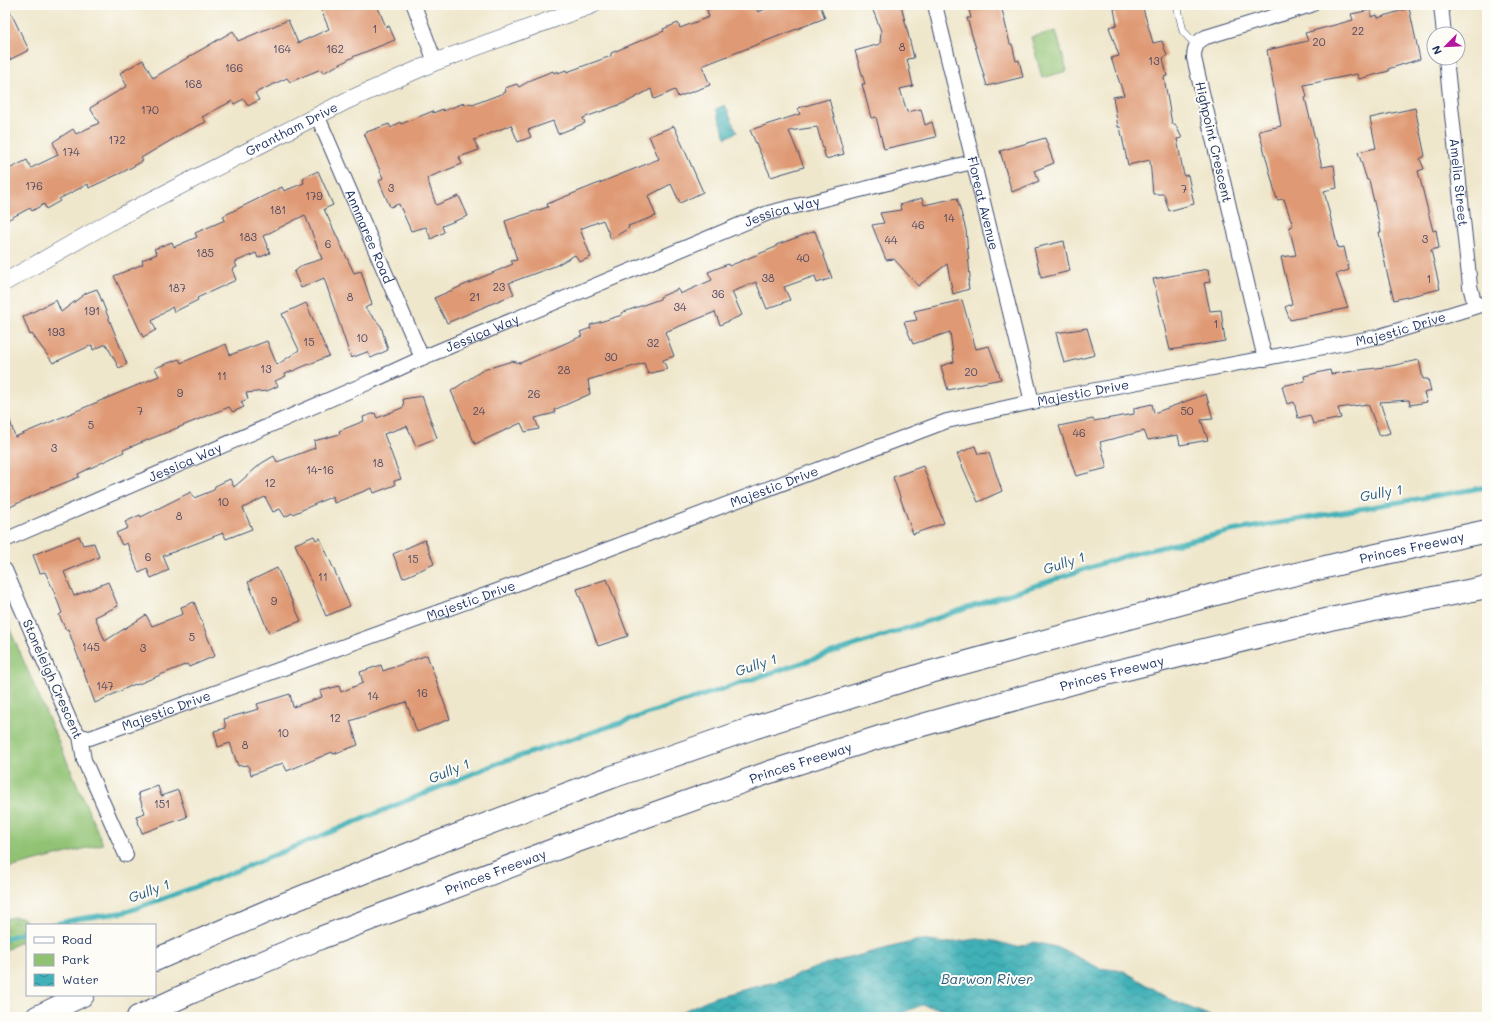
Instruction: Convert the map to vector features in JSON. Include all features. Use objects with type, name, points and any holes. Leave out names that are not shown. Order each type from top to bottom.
[{"type":"highway","name":"Princes Freeway","points":[[156,960],[277,907],[434,844],[612,777],[768,724],[927,673],[1242,587],[1363,558],[1487,532]]},
{"type":"highway","name":"Princes Freeway","points":[[138,1017],[192,992],[320,938],[555,849],[770,772],[883,736],[1122,671],[1330,619],[1487,587]]},
{"type":"highway","points":[[37,1017],[81,996]]},
{"type":"street","points":[[414,5],[435,62]]},
{"type":"street","name":"Grantham Drive","points":[[5,282],[117,218],[346,101],[435,62],[592,5]]},
{"type":"street","name":"Floreat Avenue","points":[[935,5],[972,162],[1032,402]]},
{"type":"street","points":[[1196,45],[1206,37],[1311,5]]},
{"type":"street","points":[[1440,5],[1443,26]]},
{"type":"street","name":"Highpoint Crescent","points":[[1196,45],[1194,50],[1194,58],[1265,359]]},
{"type":"street","name":"Amelia Street","points":[[1447,66],[1470,286],[1481,304]]},
{"type":"street","name":"Annmaree Road","points":[[317,115],[422,358]]},
{"type":"street","name":"Jessica Way","points":[[5,540],[422,358],[768,213],[972,162]]},
{"type":"street","name":"Majestic Drive","points":[[80,736],[90,738],[509,586],[947,420],[1032,402],[1378,337],[1481,304]]},
{"type":"street","name":"Stoneleigh Crescent","points":[[5,570],[72,726],[80,736],[84,760],[126,855]]},
{"type":"lane","points":[[1177,5],[1183,30],[1196,45]]},
{"type":"green space","points":[[1056,31],[1067,71],[1042,78],[1031,37]]},
{"type":"green space","points":[[5,618],[103,844],[5,869]]},
{"type":"green space","points":[[14,917],[23,918],[26,924],[26,942],[19,942],[5,951],[5,919]]},
{"type":"water","points":[[725,105],[737,132],[726,138],[716,109]]},
{"type":"water","name":"Barwon River","points":[[977,939],[995,941],[1017,947],[1034,942],[1060,948],[1099,968],[1124,971],[1176,1002],[1213,1017],[983,1017],[922,1005],[892,1017],[670,1017],[714,997],[783,980],[825,964],[919,940],[946,943]]},
{"type":"building","points":[[5,5],[7,5],[29,50],[5,62]]},
{"type":"building","points":[[319,5],[377,5],[386,27],[389,26],[395,40],[355,56],[323,73],[321,69],[290,82],[287,78],[255,93],[259,100],[248,106],[244,99],[234,104],[232,101],[202,117],[206,122],[185,132],[141,158],[143,161],[123,172],[89,188],[88,184],[59,199],[60,201],[46,209],[44,204],[32,211],[30,208],[5,221],[5,171],[27,160],[31,168],[58,155],[53,142],[73,129],[76,134],[99,123],[90,108],[127,86],[120,73],[143,60],[153,78],[233,31],[238,41],[288,20],[298,43],[329,29]]},
{"type":"building","points":[[720,5],[756,5],[758,12],[776,5],[820,5],[825,18],[702,66],[710,85],[678,97],[675,90],[654,99],[651,89],[627,102],[583,118],[585,123],[558,134],[553,121],[528,130],[531,137],[518,142],[511,125],[474,140],[479,150],[459,157],[462,164],[427,178],[436,205],[459,196],[468,216],[442,226],[444,232],[431,239],[426,227],[411,231],[399,204],[390,207],[379,181],[383,178],[364,133],[389,124],[391,128],[400,122],[401,124],[433,111],[433,113],[443,109],[443,111],[464,103],[465,105],[471,103],[472,105],[506,92],[505,88],[517,84],[519,87],[535,78],[553,71],[554,73],[558,71],[558,73],[566,70],[567,72],[611,56],[611,53],[664,31],[663,29],[678,23],[680,28],[709,17],[707,10]]},
{"type":"building","points":[[871,5],[901,5],[914,58],[907,59],[913,86],[900,89],[907,112],[921,109],[925,125],[932,122],[936,137],[884,149],[876,117],[871,118],[862,84],[865,84],[855,51],[880,44],[881,31]]},
{"type":"building","points":[[968,5],[1001,5],[1010,44],[1012,44],[1016,61],[1019,60],[1023,77],[987,86],[967,18],[971,18]]},
{"type":"building","points":[[1129,5],[1142,5],[1153,43],[1162,41],[1167,56],[1163,58],[1167,76],[1164,77],[1172,124],[1175,124],[1182,138],[1177,139],[1184,176],[1188,175],[1194,204],[1169,211],[1164,194],[1153,194],[1150,160],[1128,165],[1120,127],[1118,127],[1113,97],[1124,95],[1111,58],[1119,56],[1109,27],[1117,25],[1114,9]]},
{"type":"building","points":[[1409,8],[1420,59],[1388,69],[1389,71],[1359,79],[1357,74],[1304,85],[1307,97],[1305,98],[1322,167],[1334,165],[1337,188],[1324,191],[1338,248],[1344,247],[1349,270],[1336,274],[1348,308],[1290,320],[1285,307],[1292,304],[1281,257],[1296,255],[1289,227],[1293,226],[1284,199],[1277,200],[1259,131],[1281,126],[1267,50],[1308,41],[1305,33],[1353,20],[1351,14],[1371,10],[1371,17],[1377,15],[1378,18]]},
{"type":"building","points":[[829,99],[844,154],[826,159],[817,127],[789,131],[804,167],[771,177],[750,130],[800,114],[798,108]]},
{"type":"building","points":[[1415,108],[1425,156],[1420,159],[1424,169],[1418,171],[1433,231],[1436,230],[1439,248],[1431,250],[1440,289],[1394,300],[1387,273],[1379,232],[1381,232],[1369,180],[1367,180],[1358,152],[1376,148],[1370,118]]},
{"type":"building","points":[[674,126],[703,192],[680,203],[671,184],[648,196],[656,216],[628,226],[629,228],[611,239],[603,220],[580,229],[591,257],[580,262],[575,255],[555,266],[509,283],[514,294],[447,323],[434,298],[513,264],[511,261],[517,260],[505,221],[548,207],[547,204],[659,159],[649,136]]},
{"type":"building","points":[[1045,138],[1054,163],[1034,171],[1039,181],[1012,192],[1000,151]]},
{"type":"building","points":[[318,171],[333,205],[324,209],[354,273],[361,271],[372,304],[365,308],[381,326],[388,350],[371,358],[367,352],[351,358],[324,278],[301,288],[294,272],[303,265],[322,259],[305,215],[263,236],[270,253],[258,258],[256,253],[235,262],[237,267],[232,269],[236,280],[197,298],[198,300],[174,312],[172,307],[152,321],[156,330],[143,337],[114,276],[143,264],[142,260],[157,254],[154,249],[172,242],[174,247],[197,237],[195,233],[225,220],[223,216],[282,187],[284,191],[304,183],[303,178]]},
{"type":"building","points":[[922,198],[924,205],[957,198],[966,230],[970,277],[968,283],[969,289],[953,294],[947,264],[918,286],[894,259],[886,260],[872,225],[884,223],[880,213],[901,210],[900,205]]},
{"type":"building","points":[[815,231],[832,278],[817,283],[815,276],[784,287],[790,300],[767,309],[756,282],[732,292],[742,315],[720,325],[715,312],[665,332],[674,356],[663,360],[667,369],[648,374],[644,363],[588,380],[590,394],[554,410],[555,413],[535,418],[539,429],[525,432],[521,423],[475,444],[451,391],[483,370],[512,361],[520,363],[582,336],[580,332],[591,328],[590,325],[622,315],[621,313],[660,299],[660,297],[678,289],[680,294],[712,280],[708,272],[728,264],[729,266],[776,247],[776,245]]},
{"type":"building","points":[[1064,241],[1070,271],[1041,278],[1034,248]]},
{"type":"building","points":[[1208,269],[1210,282],[1204,283],[1210,311],[1221,310],[1225,341],[1170,350],[1153,279]]},
{"type":"building","points":[[97,289],[127,364],[119,368],[106,344],[93,350],[92,345],[53,363],[32,334],[30,335],[23,317],[56,300],[61,312],[86,293]]},
{"type":"building","points":[[962,300],[976,349],[989,346],[1001,379],[948,390],[941,366],[954,362],[950,332],[913,344],[904,322],[917,320],[914,311]]},
{"type":"building","points":[[306,303],[329,356],[285,374],[286,376],[275,381],[278,386],[267,391],[246,393],[248,399],[241,402],[244,407],[233,412],[229,407],[123,450],[124,452],[78,474],[79,477],[52,487],[10,507],[5,498],[5,414],[8,414],[15,437],[159,376],[155,368],[179,359],[181,363],[226,344],[230,355],[267,341],[277,365],[299,350],[282,314]]},
{"type":"building","points":[[1087,328],[1095,355],[1064,363],[1056,333]]},
{"type":"building","points":[[1419,360],[1423,379],[1428,379],[1431,391],[1424,393],[1427,402],[1410,405],[1409,400],[1380,402],[1390,433],[1380,436],[1368,404],[1338,408],[1341,418],[1313,424],[1310,415],[1298,418],[1294,402],[1287,404],[1282,386],[1305,381],[1304,376],[1330,370],[1331,374],[1391,366]]},
{"type":"building","points":[[1206,394],[1213,419],[1201,420],[1208,440],[1180,445],[1178,435],[1148,440],[1144,431],[1100,442],[1107,468],[1076,476],[1059,426],[1093,419],[1094,421],[1134,414],[1134,408],[1152,404],[1154,413]]},
{"type":"building","points":[[422,396],[437,438],[416,446],[407,426],[384,434],[401,479],[394,481],[395,485],[374,493],[372,488],[334,503],[333,496],[285,517],[280,509],[273,512],[265,497],[243,508],[252,529],[226,539],[223,533],[163,556],[169,570],[151,578],[147,569],[139,573],[127,543],[122,545],[116,533],[128,528],[125,522],[140,515],[141,517],[191,492],[194,498],[214,490],[215,486],[230,479],[234,487],[262,463],[274,456],[277,462],[315,448],[314,441],[340,434],[339,431],[364,421],[363,417],[375,413],[377,418],[404,407],[403,399]]},
{"type":"building","points":[[975,446],[978,454],[989,453],[1002,491],[978,502],[957,454]]},
{"type":"building","points":[[923,466],[944,523],[913,534],[893,477]]},
{"type":"building","points":[[79,536],[83,545],[94,543],[99,557],[64,572],[74,596],[108,582],[118,606],[95,617],[105,641],[146,615],[152,626],[183,614],[181,607],[194,602],[215,656],[189,667],[187,664],[136,685],[135,684],[95,703],[68,629],[66,630],[59,615],[62,613],[53,589],[45,572],[40,573],[33,555]]},
{"type":"building","points":[[314,536],[316,540],[320,538],[350,606],[326,616],[295,544]]},
{"type":"building","points":[[425,540],[434,564],[403,578],[393,554]]},
{"type":"building","points":[[277,568],[301,621],[269,633],[248,582]]},
{"type":"building","points":[[607,579],[628,636],[598,646],[577,589]]},
{"type":"building","points":[[427,655],[450,719],[417,732],[406,702],[350,721],[358,745],[333,754],[332,752],[287,771],[283,763],[251,775],[248,765],[238,766],[230,743],[218,747],[214,731],[226,728],[224,719],[259,709],[257,704],[290,694],[293,707],[322,697],[320,691],[339,686],[341,692],[363,683],[360,672],[381,665],[383,671]]},
{"type":"building","points":[[158,786],[161,796],[178,790],[187,817],[142,833],[136,816],[145,813],[138,793]]},
{"type":"waterway","name":"Gully 1","points":[[55,924],[77,919],[126,912],[214,880],[496,764],[1128,555],[1231,531],[1487,487]]},
{"type":"waterway","name":"Gully 1","points":[[5,939],[26,931]]}]
